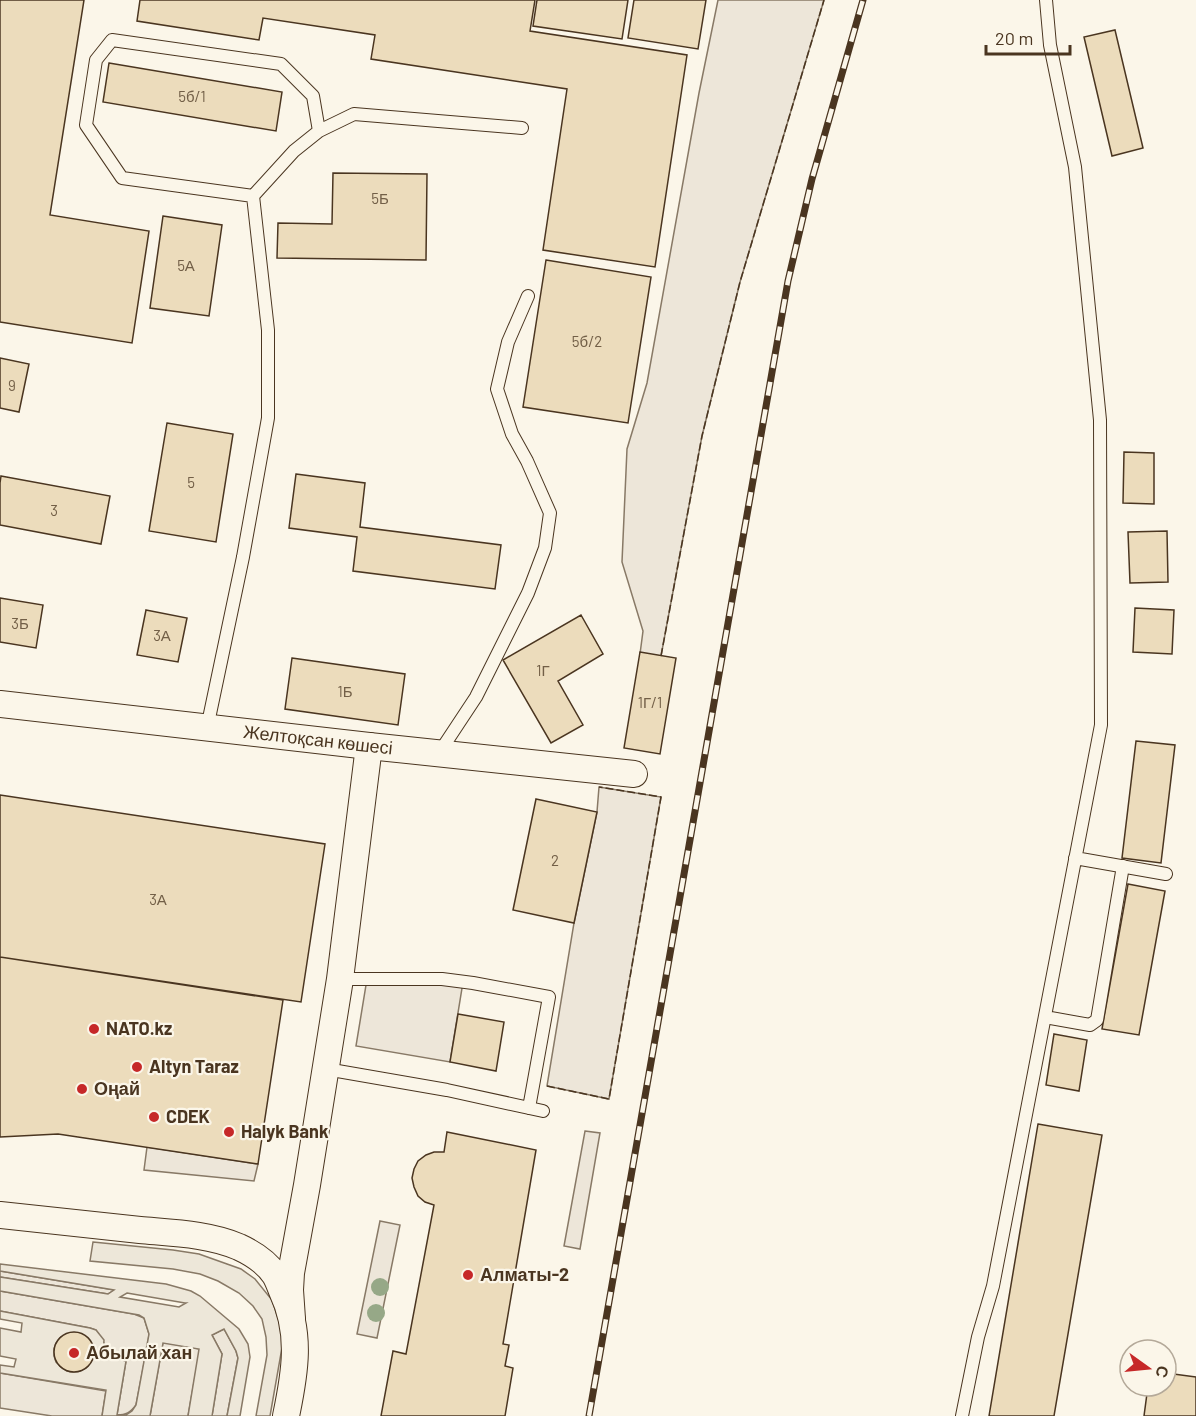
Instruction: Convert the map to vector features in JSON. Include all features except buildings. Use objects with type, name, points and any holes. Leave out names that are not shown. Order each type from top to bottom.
[{"type":"street","name":"Желтоқсан көшесі","points":[[0,704],[634,774]]},
{"type":"street","points":[[292,1319],[291,1273],[340,979],[369,746]]},
{"type":"street","points":[[0,1215],[188,1235],[239,1247],[257,1258],[274,1274],[288,1303],[295,1328],[293,1381],[286,1416]]},
{"type":"lane","points":[[963,1416],[978,1337],[993,1286],[1101,725],[1100,420],[1075,167],[1050,45],[1046,0]]},
{"type":"lane","points":[[253,196],[122,178],[86,125],[96,60],[112,40],[281,64],[313,96],[319,131]]},
{"type":"lane","points":[[207,728],[243,557],[268,418],[268,330],[253,196],[294,151],[319,131],[354,114],[522,128]]},
{"type":"lane","points":[[439,753],[476,697],[528,593],[545,548],[550,513],[527,461],[512,434],[497,389],[508,342],[528,296]]},
{"type":"lane","points":[[1075,858],[1166,874]]},
{"type":"lane","points":[[1045,1017],[1090,1025],[1097,1020],[1123,866]]},
{"type":"lane","points":[[340,979],[442,979],[549,997],[529,1108]]},
{"type":"lane","points":[[326,1069],[447,1090],[543,1111]]},
{"type":"shaded area","points":[[718,0],[824,0],[740,282],[702,436],[661,656],[640,654],[643,631],[622,562],[627,449],[647,383]]},
{"type":"shaded area","points":[[599,787],[661,797],[609,1099],[547,1086],[574,923],[597,812]]},
{"type":"shaded area","points":[[367,979],[463,982],[450,1062],[356,1046]]},
{"type":"shaded area","points":[[585,1131],[600,1133],[580,1249],[564,1246]]},
{"type":"shaded area","points":[[147,1147],[258,1164],[254,1181],[144,1170]]},
{"type":"shaded area","points":[[380,1221],[400,1225],[377,1338],[357,1334]]},
{"type":"shaded area","points":[[93,1242],[199,1254],[241,1269],[255,1279],[272,1300],[283,1342],[270,1416],[256,1416],[267,1355],[262,1319],[253,1306],[239,1293],[200,1274],[90,1261]]},
{"type":"shaded area","points":[[0,1264],[166,1284],[200,1296],[239,1329],[248,1344],[250,1357],[240,1416],[227,1416],[238,1358],[224,1329],[212,1335],[222,1354],[212,1416],[188,1416],[199,1349],[163,1343],[150,1416],[102,1416],[106,1390],[0,1373],[0,1365],[14,1367],[16,1359],[0,1356],[0,1328],[21,1332],[22,1323],[0,1319],[0,1311],[96,1330],[104,1340],[103,1356],[126,1361],[117,1415],[126,1415],[136,1405],[149,1334],[144,1318],[139,1315],[0,1291],[0,1277],[108,1294],[114,1290],[0,1271]],"holes":[[[127,1293],[185,1303],[186,1303],[179,1307],[120,1297]],[[72,1333],[84,1336],[92,1345],[93,1351],[86,1368],[73,1372],[61,1367],[54,1356],[56,1343],[61,1337]]]},
{"type":"shaded area","points":[[0,1271],[115,1290],[108,1294],[0,1277]]},
{"type":"shaded area","points":[[0,1291],[134,1314],[144,1318],[149,1334],[148,1343],[134,1408],[128,1413],[117,1415],[126,1361],[103,1356],[105,1345],[96,1330],[0,1311]]},
{"type":"shaded area","points":[[224,1329],[238,1358],[227,1416],[212,1416],[222,1354],[212,1335]]},
{"type":"shaded area","points":[[163,1342],[200,1349],[188,1416],[150,1416]]},
{"type":"shaded area","points":[[0,1373],[106,1391],[102,1416],[52,1416],[0,1408]]},
{"type":"railway","points":[[589,1416],[788,281],[812,179],[863,0]]},
{"type":"fence","points":[[661,656],[702,436],[740,282],[824,0]]},
{"type":"fence","points":[[547,1086],[609,1099],[661,797],[599,787]]},
{"type":"place","name":"NATO.kz","points":[[94,1029]]},
{"type":"place","name":"Altyn Taraz","points":[[137,1067]]},
{"type":"place","name":"Оңай","points":[[82,1089]]},
{"type":"place","name":"CDEK","points":[[154,1117]]},
{"type":"place","name":"Halyk Bank","points":[[229,1132]]},
{"type":"place","name":"Алматы-2","points":[[468,1275]]},
{"type":"place","name":"Абылай хан","points":[[74,1353]]}]
